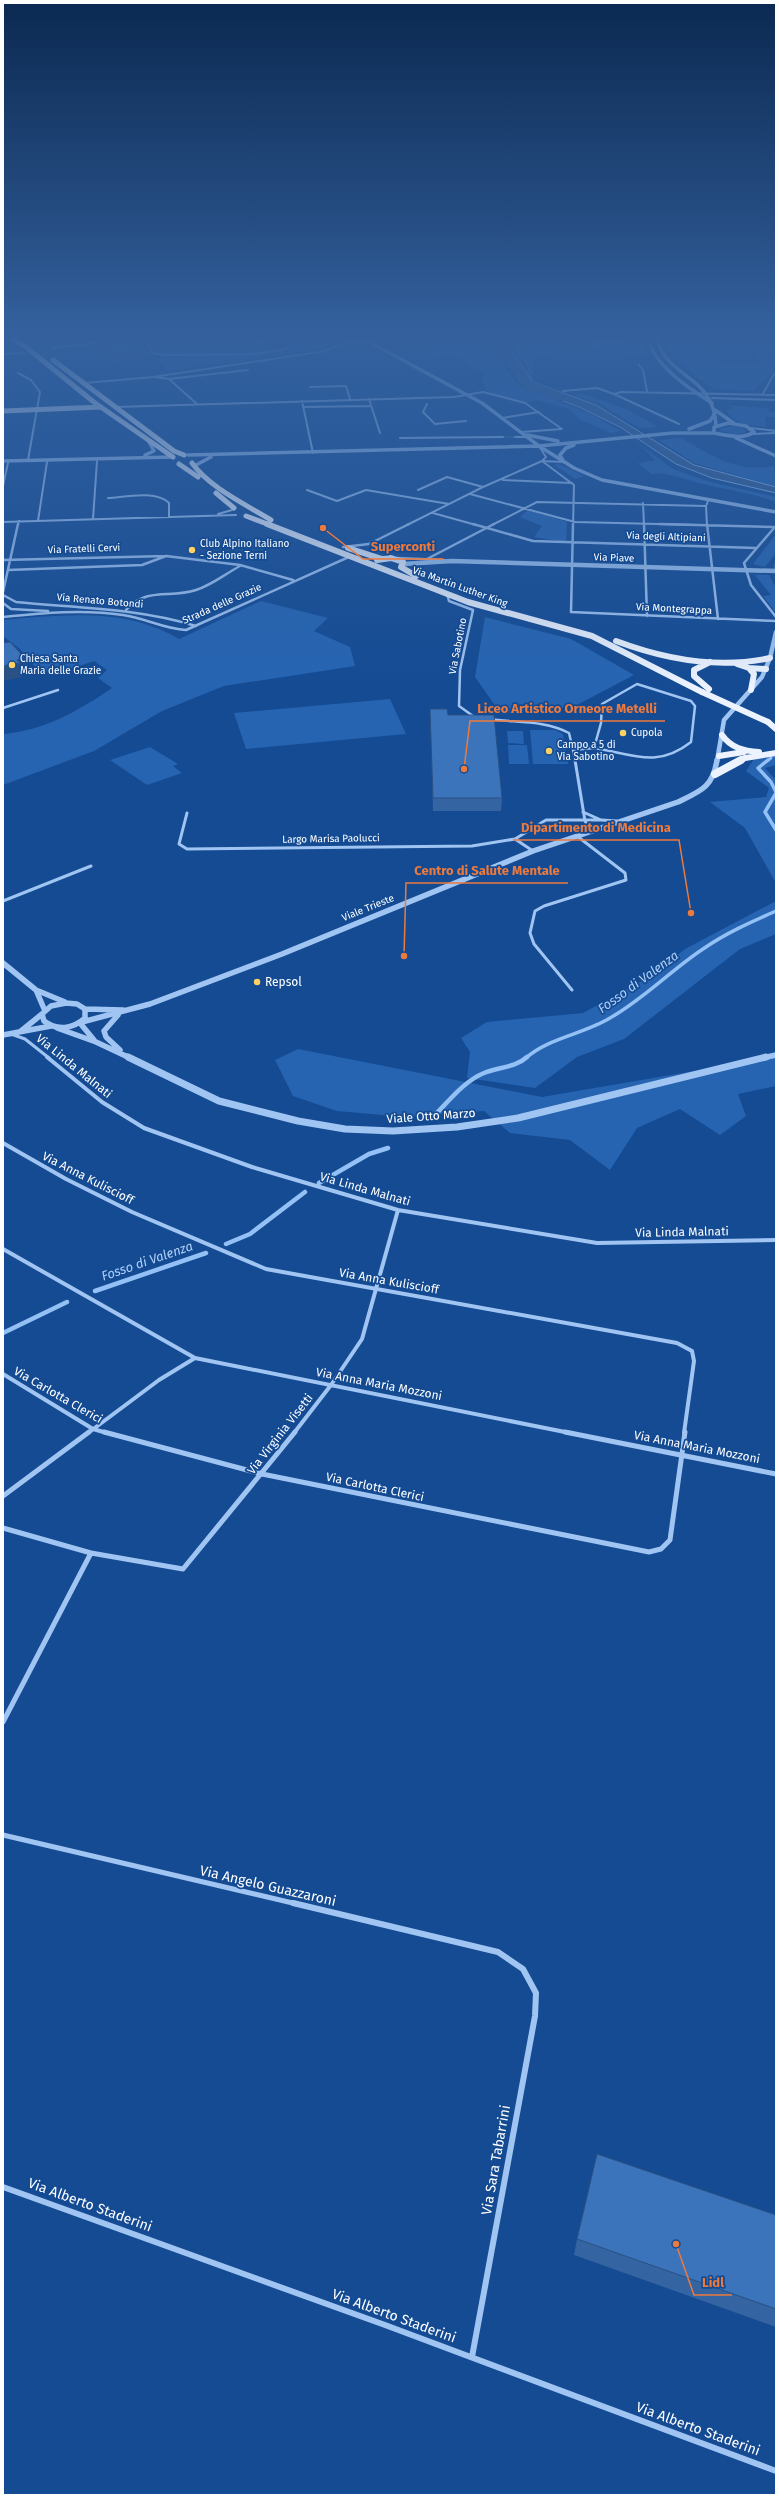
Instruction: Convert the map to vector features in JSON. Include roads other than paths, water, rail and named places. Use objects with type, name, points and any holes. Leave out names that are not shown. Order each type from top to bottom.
[{"type":"main road","points":[[164,454],[189,470],[234,511],[378,567]]},
{"type":"main road","points":[[182,454],[196,458],[194,462],[197,470],[232,496],[277,523],[343,547],[382,559]]},
{"type":"main road","points":[[171,459],[186,455]]},
{"type":"main road","points":[[179,464],[194,462]]},
{"type":"main road","points":[[234,511],[251,507]]},
{"type":"main road","points":[[246,516],[257,511]]},
{"type":"main road","points":[[395,558],[401,561],[402,565]]},
{"type":"main road","name":"Via Piave","points":[[382,559],[395,558]]},
{"type":"main road","points":[[378,567],[375,562],[382,559]]},
{"type":"main road","name":"Via Martin Luther King","points":[[378,567],[390,569],[402,565],[410,574],[494,606],[582,627],[614,640],[661,667],[709,689],[774,723]]},
{"type":"main road","name":"Via Martin Luther King","points":[[378,567],[488,610],[557,625],[592,636],[702,692],[774,723]]},
{"type":"main road","points":[[614,640],[650,653],[716,662],[734,662],[766,669]]},
{"type":"main road","points":[[747,665],[770,658]]},
{"type":"main road","points":[[709,689],[694,676],[694,670],[702,665],[716,662]]},
{"type":"main road","points":[[747,665],[754,674],[751,690]]},
{"type":"main road","points":[[722,735],[729,743],[746,755]]},
{"type":"main road","points":[[719,756],[734,759],[776,748]]},
{"type":"main road","points":[[715,774],[746,755],[776,753]]},
{"type":"street","points":[[28,460],[29,454]]},
{"type":"street","points":[[143,456],[147,454]]},
{"type":"street","points":[[186,455],[287,454]]},
{"type":"street","points":[[542,461],[546,457],[544,454]]},
{"type":"street","points":[[551,454],[564,462],[602,480],[708,501],[776,512]]},
{"type":"street","points":[[561,454],[564,462]]},
{"type":"street","points":[[194,462],[224,455]]},
{"type":"street","points":[[3,462],[143,456],[171,459]]},
{"type":"street","points":[[197,470],[196,465],[199,462],[211,457]]},
{"type":"street","points":[[3,462],[8,464],[171,459]]},
{"type":"street","points":[[343,547],[369,544],[449,504],[542,461],[553,460],[564,462]]},
{"type":"street","points":[[93,519],[97,461]]},
{"type":"street","points":[[542,461],[573,483],[575,502],[574,565]]},
{"type":"street","points":[[38,521],[47,462]]},
{"type":"street","points":[[3,486],[8,464]]},
{"type":"street","points":[[418,490],[447,477],[483,488]]},
{"type":"street","points":[[501,480],[573,483]]},
{"type":"street","points":[[307,490],[337,500],[366,490],[449,504]]},
{"type":"street","points":[[470,494],[575,522],[775,527]]},
{"type":"street","points":[[108,498],[160,497],[169,503],[169,517]]},
{"type":"street","points":[[427,559],[486,527],[541,501],[706,506]]},
{"type":"street","points":[[708,501],[706,506],[708,547],[718,620]]},
{"type":"street","points":[[642,503],[647,616]]},
{"type":"street","points":[[208,516],[234,511]]},
{"type":"street","points":[[3,522],[208,516],[234,511]]},
{"type":"street","name":"Via degli Altipiani","points":[[433,513],[533,541],[756,548]]},
{"type":"street","points":[[3,592],[19,521]]},
{"type":"street","points":[[775,527],[744,564],[744,571],[753,589],[776,619]]},
{"type":"street","name":"Via Fratelli Cervi","points":[[8,570],[142,566],[166,556]]},
{"type":"street","name":"Via Fratelli Cervi","points":[[3,560],[166,556],[240,565],[293,580]]},
{"type":"street","name":"Strada delle Grazie","points":[[3,607],[11,609],[135,616],[177,631],[196,626],[293,580],[351,556]]},
{"type":"street","name":"Via Piave","points":[[395,558],[776,572]]},
{"type":"street","name":"Via Piave","points":[[402,565],[424,561],[452,560]]},
{"type":"street","points":[[776,564],[776,572]]},
{"type":"street","points":[[126,610],[130,603],[150,595],[196,590],[240,565]]},
{"type":"street","name":"Via Montegrappa","points":[[574,565],[571,612],[718,620],[776,619]]},
{"type":"street","name":"Via Sabotino","points":[[447,594],[449,602],[474,610],[460,670],[459,706],[469,715],[476,716]]},
{"type":"street","name":"Via Renato Botondi","points":[[3,595],[16,602],[126,610],[168,617],[196,626]]},
{"type":"street","points":[[3,603],[11,609]]},
{"type":"street","name":"Strada delle Grazie","points":[[3,617],[71,612]]},
{"type":"street","points":[[715,774],[724,720],[730,711],[751,690],[766,669],[776,632]]},
{"type":"street","points":[[573,750],[594,748],[643,759],[663,757],[681,752],[691,742],[695,706],[691,701],[637,684],[602,704],[601,723],[594,748]]},
{"type":"street","points":[[3,708],[58,690]]},
{"type":"street","points":[[483,718],[523,721],[559,727],[569,733],[585,821],[591,831]]},
{"type":"street","name":"Viale Trieste","points":[[54,1027],[69,1027],[81,1022],[135,1009],[282,954],[533,851],[576,835],[678,802],[697,793],[710,782],[715,774]]},
{"type":"street","points":[[583,812],[601,820],[620,821]]},
{"type":"street","name":"Largo Marisa Paolucci","points":[[187,813],[179,844],[187,849],[472,846],[515,839],[546,820],[601,820]]},
{"type":"street","points":[[572,990],[534,944],[530,933],[535,911],[544,906],[626,880],[625,874],[576,835]]},
{"type":"street","points":[[515,839],[533,851]]},
{"type":"street","points":[[3,901],[91,866]]},
{"type":"street","points":[[3,963],[36,990],[44,1012],[44,1021],[54,1027]]},
{"type":"street","name":"Viale Trieste","points":[[36,990],[66,1003],[77,1004],[85,1009],[135,1009]]},
{"type":"street","points":[[19,1032],[51,1006],[66,1003]]},
{"type":"street","points":[[81,1022],[85,1018],[85,1009]]},
{"type":"street","points":[[119,1014],[104,1031],[106,1037],[126,1056]]},
{"type":"street","name":"Viale Otto Marzo","points":[[81,1022],[96,1042]]},
{"type":"street","points":[[3,1035],[54,1027]]},
{"type":"street","name":"Viale Otto Marzo","points":[[54,1027],[96,1042],[219,1101],[311,1123],[345,1129],[393,1131],[457,1127],[518,1118],[776,1055]]},
{"type":"street","name":"Via Linda Malnati","points":[[11,1034],[25,1039],[102,1102],[144,1128],[252,1167],[398,1210],[597,1243],[776,1240]]},
{"type":"street","name":"Via Anna Kuliscioff","points":[[3,1143],[42,1167],[212,1248],[266,1269],[685,1346],[692,1351],[694,1361],[680,1454]]},
{"type":"street","name":"Via Virginia Visetti","points":[[3,1528],[91,1553],[183,1569],[262,1474],[331,1385],[362,1339],[398,1210]]},
{"type":"street","name":"Via Anna Maria Mozzoni","points":[[3,1249],[195,1358],[776,1474]]},
{"type":"street","points":[[3,1496],[159,1380],[195,1358]]},
{"type":"street","name":"Via Carlotta Clerici","points":[[3,1374],[93,1429],[262,1474],[639,1551],[655,1552],[666,1548],[670,1540],[680,1454]]},
{"type":"street","points":[[3,1722],[91,1553]]},
{"type":"street","name":"Via Angelo Guazzaroni","points":[[3,1835],[498,1952],[523,1970]]},
{"type":"street","name":"Via Sara Tabarrini","points":[[472,2357],[535,2016],[536,1993],[523,1970]]},
{"type":"street","name":"Via Alberto Staderini","points":[[3,2187],[472,2357],[776,2471]]},
{"type":"waterway","name":"Fosso di Valenza","points":[[767,761],[771,758]]},
{"type":"waterway","name":"Fosso di Valenza","points":[[768,760],[758,768],[771,782],[776,792]]},
{"type":"waterway","name":"Fosso di Valenza","points":[[776,793],[765,812],[776,830]]},
{"type":"waterway","name":"Fosso di Valenza","points":[[526,1058],[535,1051],[555,1041],[610,1018],[634,1002],[691,957],[712,943],[739,928],[776,911]]},
{"type":"waterway","name":"Fosso di Valenza","points":[[433,1117],[470,1081],[484,1073],[517,1063],[527,1057]]},
{"type":"waterway","name":"Fosso di Valenza","points":[[319,1183],[369,1154],[388,1148]]},
{"type":"waterway","name":"Fosso di Valenza","points":[[226,1244],[250,1234],[305,1192]]},
{"type":"waterway","name":"Fosso di Valenza","points":[[95,1291],[206,1253]]},
{"type":"waterway","name":"Fosso di Valenza","points":[[3,1333],[67,1302]]},
{"type":"place","name":"Superconti","points":[[323,528]]},
{"type":"place","name":"Club Alpino Italiano - Sezione Terni","points":[[192,550]]},
{"type":"place","name":"Chiesa Santa Maria delle Grazie","points":[[12,665]]},
{"type":"place","name":"Cupola","points":[[623,733]]},
{"type":"place","name":"Campo a 5 di Via Sabotino","points":[[549,751]]},
{"type":"place","name":"Liceo Artistico Orneore Metelli","points":[[464,769]]},
{"type":"place","name":"Dipartimento di Medicina","points":[[691,913]]},
{"type":"place","name":"Centro di Salute Mentale","points":[[404,956]]},
{"type":"place","name":"Repsol","points":[[257,982]]},
{"type":"place","name":"Lidl","points":[[676,2244]]}]
